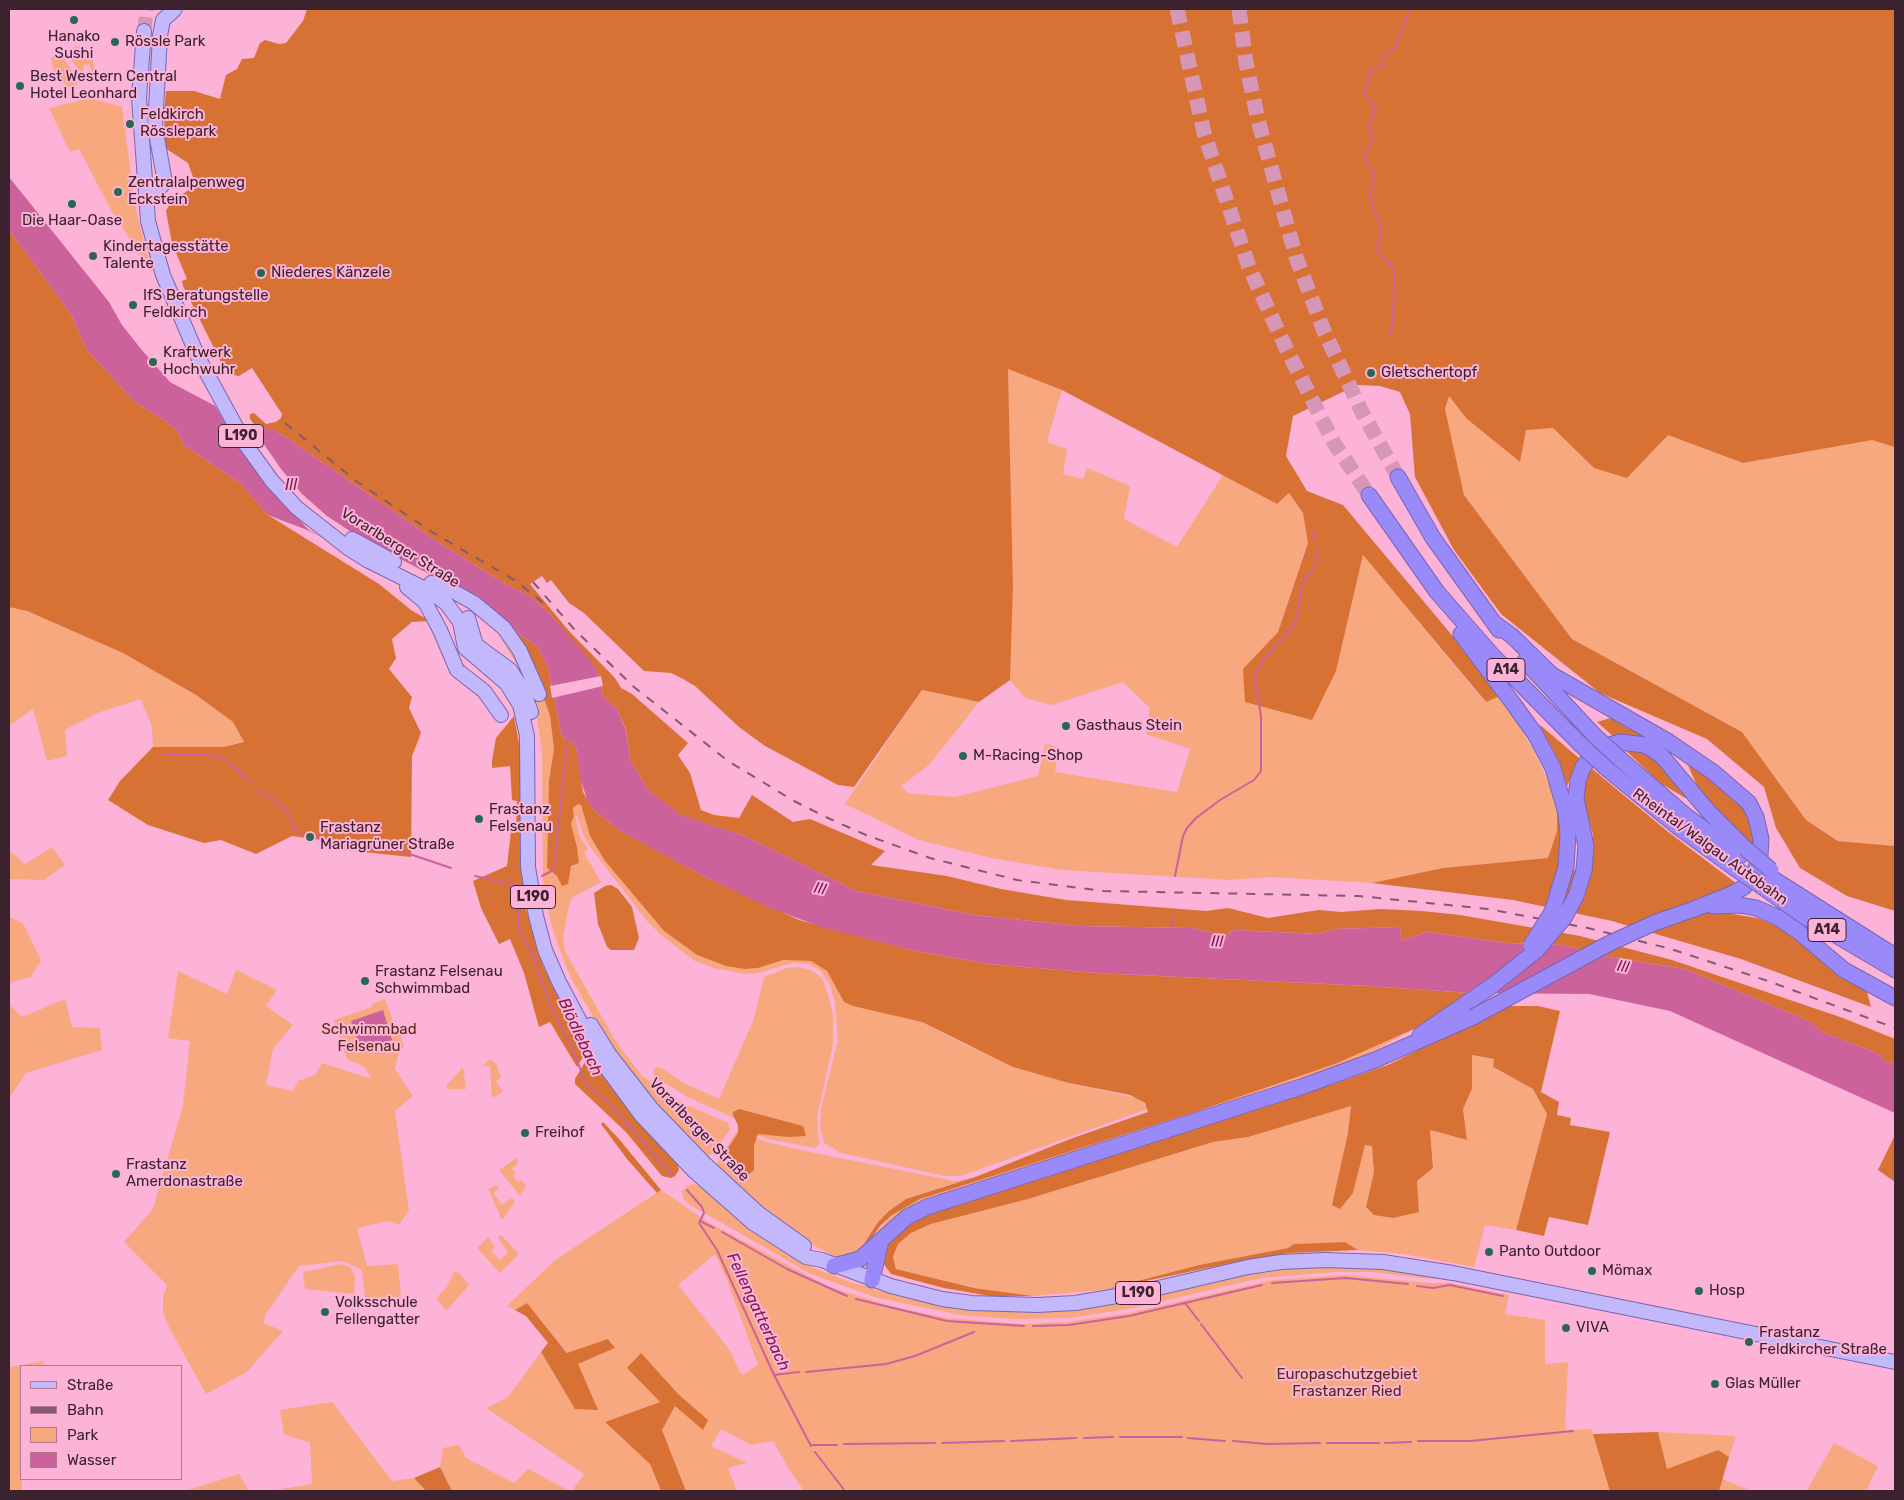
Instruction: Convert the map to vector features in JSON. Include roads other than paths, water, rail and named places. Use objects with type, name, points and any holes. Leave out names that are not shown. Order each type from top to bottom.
[{"type":"highway","name":"Rheintal/Walgau Autobahn","points":[[1398,476],[1433,538],[1493,622],[1541,680],[1594,735],[1665,799],[1766,877],[1895,956]]},
{"type":"highway","name":"Rheintal/Walgau Autobahn","points":[[1369,495],[1437,592],[1493,656],[1580,744],[1606,768],[1678,827],[1739,857]]},
{"type":"highway","points":[[1437,592],[1443,610],[1535,734],[1553,768],[1566,813],[1568,834],[1566,868],[1552,912],[1515,966]]},
{"type":"highway","points":[[828,1263],[860,1258],[907,1217],[927,1207],[1304,1086],[1376,1060],[1403,1047],[1443,1032],[1473,1017],[1608,944],[1654,923],[1732,894],[1744,887],[1754,874],[1760,856],[1761,839],[1756,817],[1749,803],[1713,772],[1669,742],[1552,675],[1512,636],[1493,622]]},
{"type":"highway","points":[[1403,1047],[1493,985],[1537,950],[1564,918],[1576,896],[1584,870],[1586,846],[1576,799],[1578,780],[1583,767],[1594,753],[1602,747],[1620,742],[1645,745],[1661,754],[1708,811],[1739,857]]},
{"type":"highway","name":"Rheintal/Walgau Autobahn","points":[[1766,877],[1807,918],[1895,970]]},
{"type":"highway","points":[[1694,909],[1740,905],[1756,908],[1777,917],[1799,932],[1844,970],[1895,998]]},
{"type":"highway","points":[[867,1278],[882,1239]]},
{"type":"highway","points":[[867,1278],[871,1250]]},
{"type":"main road","points":[[147,196],[158,190],[165,182],[155,126],[160,36],[163,20],[175,9]]},
{"type":"main road","name":"Vorarlberger Straße","points":[[144,31],[140,98],[148,221],[198,357],[227,411],[272,481],[305,514],[368,560],[446,603],[458,616],[475,652],[510,670],[529,703],[537,752],[537,867],[544,915],[557,955],[588,1021],[609,1054],[651,1108],[706,1165],[758,1213],[828,1263],[867,1278],[942,1299],[993,1304],[1037,1305],[1108,1298],[1281,1262],[1358,1260],[1453,1272],[1895,1362]]},
{"type":"main road","name":"Vorarlberger Straße","points":[[167,274],[206,354],[245,425],[277,473],[298,496],[332,526],[362,546],[431,583],[451,596],[467,614],[467,636]]},
{"type":"main road","points":[[396,577],[421,597],[432,612],[457,670],[484,691],[500,715]]},
{"type":"main road","points":[[431,583],[442,585],[474,603],[504,628],[520,651],[539,694]]},
{"type":"main road","points":[[467,636],[449,651],[475,652]]},
{"type":"water","name":"Ill","points":[[9,177],[109,302],[122,325],[170,382],[253,426],[274,430],[289,439],[435,540],[502,582],[531,597],[551,615],[592,662],[598,673],[603,696],[617,709],[626,731],[630,759],[648,790],[681,815],[747,837],[856,891],[974,915],[1078,926],[1192,928],[1226,936],[1233,930],[1319,934],[1335,929],[1400,927],[1401,941],[1427,932],[1507,943],[1563,945],[1609,957],[1685,969],[1811,1022],[1822,1032],[1877,1053],[1888,1063],[1895,1062],[1895,1113],[1670,1011],[1589,994],[1470,993],[1369,986],[1096,973],[988,964],[916,951],[824,928],[770,908],[705,877],[620,831],[593,809],[588,802],[580,778],[576,747],[562,736],[548,667],[538,647],[507,625],[307,530],[268,515],[240,483],[184,445],[177,431],[167,422],[135,402],[86,349],[71,314],[9,230]]},
{"type":"water","name":"Schwimmbad Felsenau","points":[[383,1010],[392,1040],[361,1050],[351,1021]]},
{"type":"waterway","points":[[1391,336],[1395,280],[1392,267],[1377,251],[1381,229],[1370,197],[1374,175],[1365,160],[1366,150],[1373,141],[1373,135],[1368,127],[1376,108],[1363,91],[1368,85],[1370,70],[1383,66],[1382,56],[1395,48],[1410,9]]},
{"type":"waterway","points":[[1312,530],[1315,541]]},
{"type":"waterway","points":[[1175,876],[1183,836],[1187,828],[1196,818],[1220,800],[1254,780],[1261,771],[1261,717],[1255,676],[1263,660],[1292,628],[1297,618],[1301,590],[1305,579],[1315,568],[1317,551]]},
{"type":"waterway","name":"Blödlebach","points":[[542,876],[555,869],[568,738]]},
{"type":"waterway","points":[[163,754],[196,754],[219,757],[228,762],[250,782]]},
{"type":"waterway","points":[[257,790],[278,802],[289,815],[295,830],[301,833]]},
{"type":"waterway","points":[[313,834],[342,847],[380,844],[451,868]]},
{"type":"waterway","points":[[475,876],[521,886]]},
{"type":"waterway","name":"Blödlebach","points":[[523,885],[518,889],[519,928],[532,954],[554,1014],[573,1050],[586,1084],[607,1101],[672,1175]]},
{"type":"waterway","points":[[1171,928],[1173,915]]},
{"type":"waterway","name":"Fellengatterbach","points":[[687,1190],[702,1207],[704,1213],[699,1223],[717,1250],[774,1375],[811,1446]]},
{"type":"waterway","points":[[700,1221],[714,1228]]},
{"type":"waterway","points":[[722,1232],[787,1269],[847,1296]]},
{"type":"waterway","points":[[1272,1283],[1346,1278],[1408,1284]]},
{"type":"waterway","points":[[1033,1326],[1069,1325],[1129,1316],[1262,1285]]},
{"type":"waterway","points":[[1417,1286],[1433,1288],[1450,1285],[1503,1296]]},
{"type":"waterway","points":[[856,1299],[947,1321],[1024,1326]]},
{"type":"waterway","points":[[1185,1303],[1199,1321]]},
{"type":"waterway","points":[[1201,1324],[1242,1378]]},
{"type":"waterway","points":[[806,1372],[886,1364],[915,1356],[974,1332]]},
{"type":"waterway","points":[[774,1375],[799,1372]]},
{"type":"waterway","points":[[1418,1441],[1470,1441],[1573,1431]]},
{"type":"waterway","points":[[1084,1438],[1113,1437]]},
{"type":"waterway","points":[[1120,1437],[1182,1437]]},
{"type":"waterway","points":[[1011,1441],[1076,1438]]},
{"type":"waterway","points":[[1188,1438],[1225,1441]]},
{"type":"waterway","points":[[942,1443],[1004,1441]]},
{"type":"waterway","points":[[1233,1441],[1267,1444],[1320,1443]]},
{"type":"waterway","points":[[1385,1443],[1411,1442]]},
{"type":"waterway","points":[[844,1444],[935,1443]]},
{"type":"waterway","points":[[1327,1443],[1379,1443]]},
{"type":"waterway","points":[[812,1445],[837,1445]]},
{"type":"waterway","name":"Fellengatterbach","points":[[815,1452],[845,1491]]},
{"type":"tunnel","points":[[144,31],[147,9]]},
{"type":"tunnel","points":[[1177,9],[1204,133],[1249,267],[1286,348],[1334,443],[1369,495]]},
{"type":"tunnel","points":[[1239,9],[1246,63],[1258,120],[1296,257],[1324,331],[1361,410],[1398,477]]},
{"type":"railway","points":[[285,423],[356,481],[432,532],[516,581],[547,606]]},
{"type":"railway","points":[[533,582],[574,629],[634,687],[728,761],[794,801],[830,819],[866,835],[930,858],[1017,880],[1104,891],[1359,896],[1488,909],[1588,928],[1671,949],[1771,982],[1895,1028]]},
{"type":"place","name":"Hanako Sushi","points":[[74,20]]},
{"type":"place","name":"Rössle Park","points":[[115,42]]},
{"type":"place","name":"Best Western Central Hotel Leonhard","points":[[20,86]]},
{"type":"place","name":"Feldkirch Rösslepark","points":[[130,124]]},
{"type":"place","name":"Zentralalpenweg Eckstein","points":[[118,192]]},
{"type":"place","name":"Die Haar-Oase","points":[[72,204]]},
{"type":"place","name":"Kindertagesstätte Talente","points":[[93,256]]},
{"type":"place","name":"Niederes Känzele","points":[[261,273]]},
{"type":"place","name":"IfS Beratungstelle Feldkirch","points":[[133,305]]},
{"type":"place","name":"Kraftwerk Hochwuhr","points":[[153,362]]},
{"type":"place","name":"Gletschertopf","points":[[1371,373]]},
{"type":"place","name":"Gasthaus Stein","points":[[1066,726]]},
{"type":"place","name":"M-Racing-Shop","points":[[963,756]]},
{"type":"place","name":"Frastanz Felsenau","points":[[479,819]]},
{"type":"place","name":"Frastanz Mariagrüner Straße","points":[[310,837]]},
{"type":"place","name":"Frastanz Felsenau Schwimmbad","points":[[365,981]]},
{"type":"place","name":"Freihof","points":[[525,1133]]},
{"type":"place","name":"Frastanz Amerdonastraße","points":[[116,1174]]},
{"type":"place","name":"Panto Outdoor","points":[[1489,1252]]},
{"type":"place","name":"Mömax","points":[[1592,1271]]},
{"type":"place","name":"Hosp","points":[[1699,1291]]},
{"type":"place","name":"Volksschule Fellengatter","points":[[325,1312]]},
{"type":"place","name":"VIVA","points":[[1566,1328]]},
{"type":"place","name":"Frastanz Feldkircher Straße","points":[[1749,1342]]},
{"type":"place","name":"Glas Müller","points":[[1715,1384]]},
{"type":"park label","name":"Europaschutzgebiet Frastanzer Ried","points":[[1347,1384]]}]
